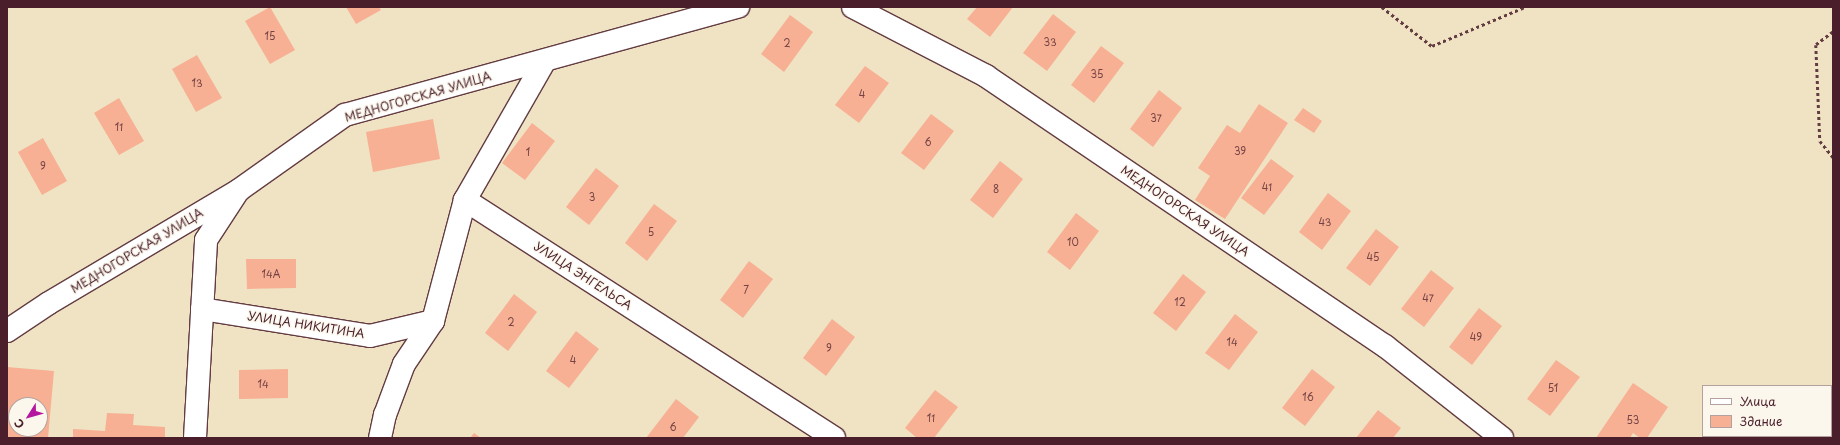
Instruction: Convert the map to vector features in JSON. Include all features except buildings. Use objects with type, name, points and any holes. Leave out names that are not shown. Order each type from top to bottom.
[{"type":"street","name":"МЕДНОГОРСКАЯ УЛИЦА","points":[[7,330],[239,190],[345,115],[544,62],[738,7]]},
{"type":"street","name":"МЕДНОГОРСКАЯ УЛИЦА","points":[[853,7],[986,76],[1385,346],[1502,438]]},
{"type":"street","points":[[380,438],[385,415],[404,364],[433,321],[465,200],[544,62]]},
{"type":"street","points":[[195,438],[206,240],[239,190]]},
{"type":"street","name":"УЛИЦА ЭНГЕЛЬСА","points":[[465,200],[834,438]]},
{"type":"street","name":"УЛИЦА НИКИТИНА","points":[[202,309],[370,336],[433,321]]},
{"type":"path","points":[[1382,7],[1432,46],[1526,7]]},
{"type":"path","points":[[1833,32],[1816,45],[1820,141],[1833,157]]}]
